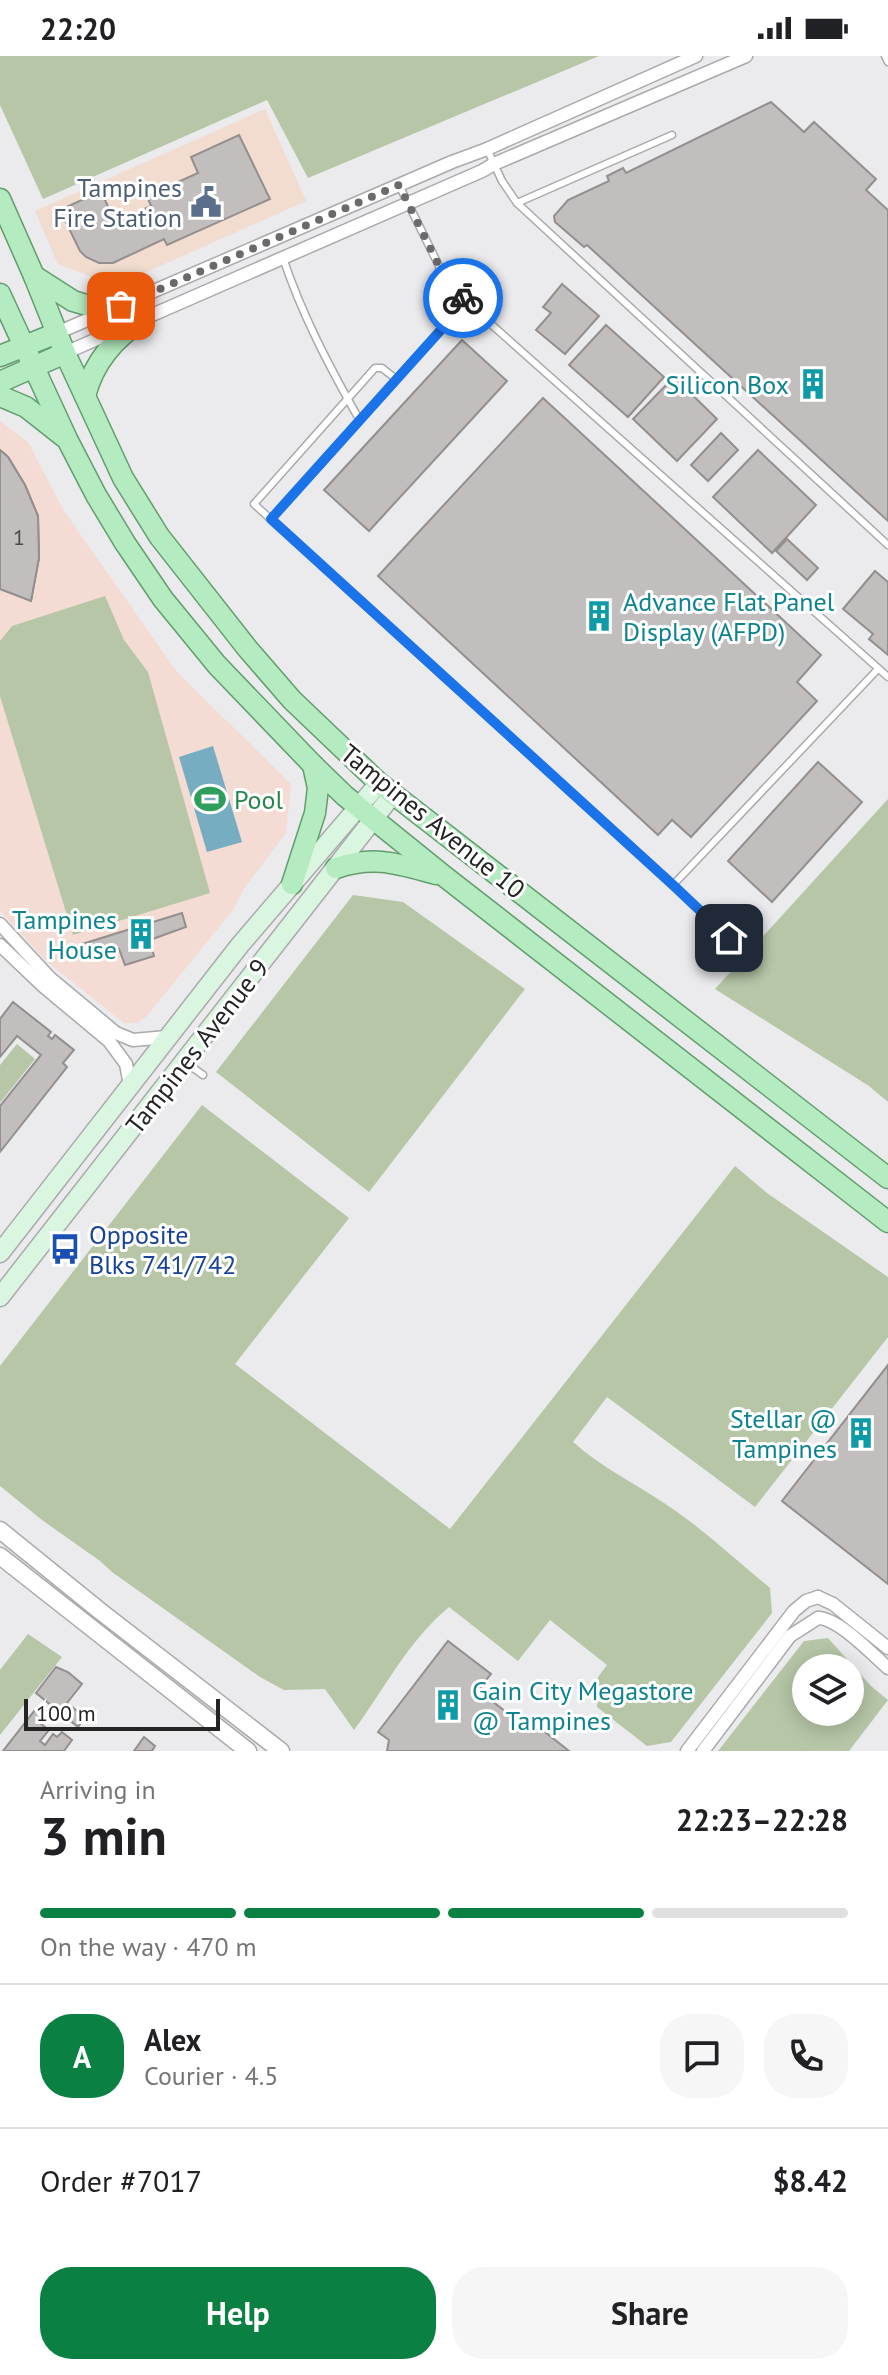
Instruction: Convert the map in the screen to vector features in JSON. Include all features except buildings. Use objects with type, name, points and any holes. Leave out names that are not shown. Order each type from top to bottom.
[{"type":"main road","name":"Tampines Avenue 10","points":[[0,199],[65,353],[123,478],[159,536],[292,700],[386,789],[888,1178]]},
{"type":"main road","points":[[34,276],[73,301],[100,309],[121,306]]},
{"type":"main road","name":"Tampines Avenue 10","points":[[0,294],[96,495],[163,599],[217,665],[313,765],[366,813],[888,1222]]},
{"type":"main road","points":[[85,396],[93,371],[112,343],[144,319]]},
{"type":"main road","points":[[0,356],[57,333]]},
{"type":"main road","points":[[0,382],[65,353]]},
{"type":"main road","points":[[0,396],[26,407],[67,439]]},
{"type":"main road","points":[[292,884],[315,813],[318,788],[313,765]]},
{"type":"main road","name":"Tampines Avenue 9","points":[[0,1253],[240,945],[292,884],[366,813],[386,789]]},
{"type":"main road","name":"Tampines Avenue 9","points":[[0,1297],[336,868],[366,813]]},
{"type":"main road","points":[[336,868],[374,860],[444,876]]},
{"type":"street","points":[[57,333],[696,56]]},
{"type":"street","points":[[65,353],[746,56]]},
{"type":"street","points":[[0,924],[50,978],[116,1033],[133,1040],[167,1037]]},
{"type":"street","points":[[0,945],[117,1050],[126,1064],[130,1085]]},
{"type":"street","points":[[0,1530],[277,1750]]},
{"type":"street","points":[[0,1556],[248,1751]]},
{"type":"street","points":[[818,1597],[818,1618]]},
{"type":"street","points":[[687,1751],[794,1611],[806,1601],[818,1597],[833,1604],[888,1648]]},
{"type":"street","points":[[703,1751],[790,1636],[818,1618],[823,1617],[834,1623],[888,1668]]},
{"type":"street","points":[[213,1724],[226,1751]]},
{"type":"lane","points":[[517,203],[672,135]]},
{"type":"lane","points":[[487,149],[502,181],[517,203],[888,545]]},
{"type":"lane","points":[[399,185],[441,270],[466,302],[888,677]]},
{"type":"lane","points":[[283,258],[296,297],[359,419]]},
{"type":"lane","points":[[271,519],[466,302]]},
{"type":"lane","points":[[396,379],[382,368],[375,368],[254,504],[729,938]]},
{"type":"lane","points":[[673,885],[878,669]]},
{"type":"lane","points":[[185,1061],[203,1075]]},
{"type":"shaded area","name":"Tampines Fire Station","points":[[265,109],[306,201],[115,286],[58,264],[35,211]]},
{"type":"shaded area","points":[[0,421],[28,442],[64,511],[177,672],[291,784],[286,833],[245,887],[233,910],[146,1017],[136,1023],[124,1023],[46,961],[0,911]]},
{"type":"green space","points":[[0,56],[599,56],[308,178],[267,100],[43,199],[0,105]]},
{"type":"green space","points":[[105,596],[124,640],[148,672],[210,893],[73,935],[0,696],[0,641],[12,626]]},
{"type":"green space","points":[[888,799],[888,1102],[869,1086],[715,989]]},
{"type":"green space","points":[[353,895],[403,902],[525,989],[369,1192],[216,1072]]},
{"type":"green space","points":[[17,1044],[35,1059],[0,1103],[0,1065]]},
{"type":"green space","points":[[202,1105],[349,1218],[235,1364],[450,1529],[735,1166],[767,1193],[888,1277],[888,1337],[755,1507],[607,1397],[573,1442],[680,1514],[770,1588],[772,1613],[671,1742],[647,1746],[597,1707],[598,1677],[607,1665],[550,1620],[518,1661],[449,1607],[409,1650],[354,1730],[325,1689],[284,1690],[260,1677],[112,1572],[0,1486],[0,1366]]},
{"type":"green space","points":[[28,1634],[62,1657],[0,1735],[0,1670]]},
{"type":"green space","points":[[828,1638],[842,1654],[794,1654],[804,1641]]},
{"type":"green space","points":[[792,1656],[792,1726],[864,1726],[864,1678],[888,1700],[849,1751],[718,1751]]},
{"type":"water","name":"Pool","points":[[213,746],[242,842],[207,852],[179,757]]},
{"type":"way so far","points":[[121,306],[399,185],[441,270],[463,298]]},
{"type":"place","name":"Tampines Fire Station","points":[[206,202]]},
{"type":"place","name":"Silicon Box","points":[[813,384]]},
{"type":"place","name":"Advance Flat Panel Display (AFPD)","points":[[599,616]]},
{"type":"place","name":"Pool","points":[[210,799]]},
{"type":"place","name":"Tampines House","points":[[141,934]]},
{"type":"place","name":"Opposite Blks 741/742","points":[[65,1249]]},
{"type":"place","name":"Stellar @ Tampines","points":[[861,1433]]},
{"type":"place","name":"Gain City Megastore @ Tampines","points":[[448,1705]]},
{"type":"route","points":[[463,298],[466,302],[271,519],[729,938]]}]
